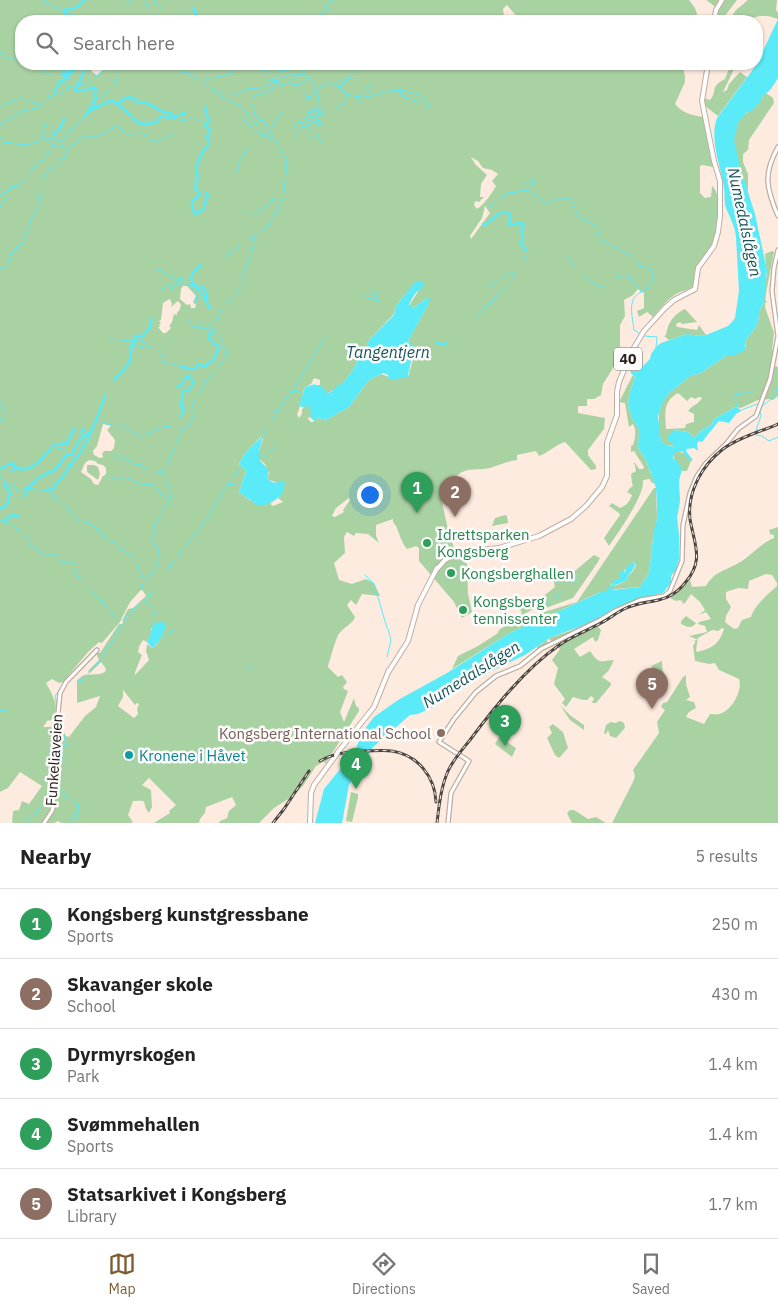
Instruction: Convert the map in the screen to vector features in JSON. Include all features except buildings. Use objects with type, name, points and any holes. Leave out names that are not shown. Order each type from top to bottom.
[{"type":"main road","points":[[715,15],[722,0]]},
{"type":"main road","name":"40","points":[[310,823],[313,787],[374,707],[389,670],[410,636],[418,606],[437,569],[454,554],[495,549],[522,542],[560,526],[579,513],[606,480],[608,472],[606,443],[617,418],[619,382],[630,354],[644,330],[665,308],[676,299],[694,290],[698,268],[713,249],[718,236],[720,185],[702,100],[707,70]]},
{"type":"main road","points":[[778,147],[769,164],[767,176],[778,216]]},
{"type":"main road","points":[[448,823],[451,793],[469,761],[439,742],[460,711],[476,692],[500,674],[522,665],[541,649],[615,611],[640,600],[664,596],[670,590],[682,561],[683,525],[690,493],[697,476],[706,463],[726,444],[738,429],[756,416],[770,379],[778,336],[772,291],[778,250]]},
{"type":"main road","name":"Funkeliaveien","points":[[44,823],[54,804],[51,786],[56,765],[56,734],[60,693],[66,682],[97,650]]},
{"type":"green space","points":[[0,0],[689,0],[697,15],[515,15],[507,5],[503,9],[504,15],[15,15],[15,70],[92,70],[97,75],[103,70],[684,70],[685,82],[675,104],[684,112],[703,117],[713,167],[700,166],[700,193],[705,198],[711,197],[712,186],[716,191],[718,217],[713,244],[696,266],[694,285],[673,296],[653,317],[647,312],[639,317],[637,311],[644,308],[644,293],[638,289],[633,295],[624,300],[625,316],[620,325],[620,357],[603,384],[601,395],[594,399],[587,399],[587,406],[578,406],[578,413],[605,418],[604,429],[588,450],[588,455],[596,469],[591,470],[565,442],[539,456],[536,451],[517,455],[517,460],[490,468],[462,472],[454,479],[456,484],[466,484],[469,488],[468,490],[455,496],[447,494],[442,496],[448,529],[456,554],[467,564],[468,594],[472,612],[462,618],[454,602],[419,561],[419,548],[416,546],[407,549],[404,546],[393,519],[376,525],[376,536],[379,543],[368,534],[356,533],[354,536],[347,532],[344,537],[345,553],[334,563],[339,580],[352,584],[366,579],[374,583],[380,596],[362,594],[356,605],[351,600],[347,605],[355,617],[338,635],[328,667],[338,677],[342,675],[347,682],[343,687],[348,691],[340,712],[344,722],[354,698],[359,711],[326,763],[323,762],[316,766],[303,786],[293,796],[274,808],[259,823],[219,823],[227,818],[229,811],[236,805],[232,797],[206,807],[199,823],[154,823],[170,813],[169,811],[176,805],[149,778],[142,785],[151,790],[152,807],[149,813],[144,801],[133,801],[128,815],[133,822],[131,823],[61,823],[58,821],[54,823],[12,823],[13,811],[19,810],[22,801],[29,804],[42,786],[20,772],[8,788],[0,792]],"holes":[[[471,157],[478,161],[483,168],[498,174],[492,181],[496,186],[485,202],[477,209],[474,205],[475,201],[479,202],[484,197],[480,197],[481,184],[487,175],[475,164]],[[485,206],[490,213],[471,239],[470,236],[482,218]],[[415,283],[419,290],[409,306],[413,308],[427,298],[428,305],[409,339],[408,343],[412,344],[414,356],[408,377],[389,377],[381,374],[369,380],[349,407],[328,419],[322,420],[319,417],[311,422],[308,419],[309,417],[311,418],[311,407],[309,405],[302,409],[302,414],[299,418],[297,414],[305,387],[311,384],[314,378],[320,380],[320,386],[327,393],[342,384],[353,370],[369,340],[394,314],[397,305]],[[183,286],[187,286],[196,296],[193,302],[196,305],[195,308],[191,308],[190,304],[187,305],[180,299],[181,289]],[[170,299],[171,307],[178,301],[181,305],[177,315],[174,314],[169,326],[171,328],[166,333],[163,333],[158,327],[160,327],[161,323],[159,321],[161,320],[163,303]],[[103,424],[111,426],[107,430],[115,440],[114,448],[111,451],[104,451],[103,457],[100,458],[94,455],[93,451],[97,446]],[[261,437],[263,439],[259,451],[259,459],[265,464],[269,473],[267,479],[277,483],[280,497],[278,498],[283,502],[273,506],[270,502],[251,501],[239,492],[246,471],[239,464],[245,453]],[[89,460],[95,461],[106,468],[106,474],[98,485],[94,484],[91,479],[81,472],[85,463]],[[349,498],[350,500],[343,510],[344,512],[335,517],[332,516],[336,508]],[[141,590],[143,591],[146,596],[133,608],[128,609],[122,621],[124,622],[119,624],[100,653],[96,653],[99,660],[88,671],[90,673],[101,662],[106,669],[105,672],[84,675],[77,680],[77,703],[100,696],[96,707],[85,716],[69,737],[66,736],[62,729],[55,725],[43,727],[54,716],[56,707],[46,683],[52,679],[59,683],[63,682],[88,652],[99,642],[102,643],[120,622],[130,602]],[[151,628],[162,635],[154,647],[152,648],[147,644],[146,651],[149,660],[135,675],[142,655],[138,652],[139,647],[143,640],[147,642],[151,636]],[[123,690],[135,705],[139,704],[138,714],[134,718],[118,706],[123,697]]]},
{"type":"green space","points":[[706,0],[737,0],[726,15],[716,15],[716,8]]},
{"type":"green space","points":[[748,0],[777,0],[776,10],[778,19],[763,15],[732,15]]},
{"type":"green space","points":[[728,70],[734,70],[723,92],[727,90],[729,84],[740,72],[747,77],[718,116],[705,106],[704,98],[710,100],[717,84],[725,79]]},
{"type":"green space","points":[[766,93],[773,98],[774,103],[749,140],[748,150],[743,154],[743,162],[748,174],[748,192],[735,154],[734,134],[742,117],[756,106]]},
{"type":"green space","points":[[774,252],[765,307],[774,333],[772,350],[776,348],[774,366],[778,367],[778,396],[773,400],[758,400],[741,408],[735,407],[714,419],[712,424],[694,438],[688,432],[674,430],[674,446],[665,445],[661,441],[659,431],[659,412],[668,394],[692,375],[699,374],[726,356],[733,356],[746,347],[746,340],[758,324],[759,312],[764,302],[764,288],[767,275],[765,254]],"holes":[[[678,393],[687,401],[691,397],[695,399],[702,398],[688,411],[694,414],[694,422],[686,424],[685,428],[666,429],[665,413],[667,404]]]},
{"type":"green space","points":[[685,309],[697,322],[682,324],[680,322],[676,324],[677,327],[697,330],[699,325],[706,335],[687,334],[669,340],[664,336],[668,326],[674,316]]},
{"type":"green space","points":[[633,375],[635,377],[629,395],[628,406],[639,430],[638,448],[645,458],[655,484],[650,479],[643,480],[640,495],[609,546],[604,538],[620,515],[609,506],[612,503],[620,508],[628,503],[632,495],[627,492],[633,486],[631,474],[636,471],[633,463],[635,463],[639,469],[644,467],[634,451],[631,452],[635,429],[633,424],[629,427],[625,403],[619,402]]},
{"type":"green space","points":[[677,450],[682,453],[685,452],[691,461],[687,471],[682,471],[674,459],[674,454]]},
{"type":"green space","points":[[87,465],[98,467],[100,474],[98,480],[87,472]]},
{"type":"green space","points":[[654,488],[656,488],[657,519],[649,573],[640,587],[598,593],[555,613],[532,621],[452,669],[458,656],[498,633],[499,630],[516,618],[520,622],[526,618],[530,619],[531,616],[577,602]],"holes":[[[634,561],[634,570],[627,577],[628,580],[611,586],[620,578],[626,568]]]},
{"type":"green space","points":[[507,516],[508,523],[492,526],[495,518]]},
{"type":"green space","points":[[778,527],[778,823],[612,823],[633,782],[635,776],[633,770],[659,733],[657,722],[665,710],[661,707],[663,703],[667,702],[683,677],[686,675],[686,684],[690,697],[686,700],[694,702],[696,708],[689,712],[686,717],[704,724],[710,714],[721,714],[726,711],[738,694],[739,679],[719,670],[715,663],[709,664],[695,661],[693,645],[695,641],[692,641],[698,640],[689,636],[707,632],[705,626],[698,624],[699,622],[711,619],[706,612],[699,615],[705,610],[700,602],[691,594],[685,603],[682,604],[683,602],[680,600],[676,601],[670,598],[690,580],[692,587],[706,586],[717,574],[742,561],[774,538],[774,535],[770,534],[769,530]],"holes":[[[766,574],[772,575],[777,586],[758,604],[751,617],[742,620],[738,628],[734,629],[725,622],[731,607],[726,599],[726,592],[738,588],[748,589],[749,581]],[[724,629],[715,645],[697,652],[698,638],[712,630]]]},
{"type":"green space","points":[[594,555],[600,558],[573,598],[543,609],[529,611],[522,616],[520,615],[522,613],[517,604],[524,599],[531,606],[555,587],[553,578],[557,575],[560,578],[570,575]]},
{"type":"green space","points":[[686,616],[696,623],[693,626],[689,627],[681,624],[681,621]]},
{"type":"green space","points":[[593,621],[601,630],[598,640],[595,642],[593,637],[574,649],[580,657],[590,651],[600,661],[614,660],[609,670],[602,677],[611,685],[596,703],[592,703],[594,698],[591,696],[587,700],[573,697],[566,707],[562,703],[565,699],[554,684],[558,668],[552,660],[560,649],[549,639],[547,640],[548,644],[537,649],[537,647],[551,637]]},
{"type":"green space","points":[[662,661],[667,689],[664,687],[660,689],[658,687],[662,675],[659,671],[655,673],[651,666]]},
{"type":"green space","points":[[560,705],[584,725],[584,730],[570,720]]},
{"type":"green space","points":[[620,721],[624,723],[625,728],[616,738],[610,736],[608,730],[606,734],[604,733],[606,725],[611,722]]},
{"type":"green space","points":[[553,724],[563,732],[568,748],[559,758],[555,755],[547,738],[552,733],[549,727]]},
{"type":"green space","points":[[499,737],[516,748],[512,757],[495,744]]},
{"type":"green space","points":[[351,792],[358,794],[352,822],[346,821]]},
{"type":"green space","points":[[570,810],[574,810],[588,819],[596,817],[606,823],[572,823],[567,813]]},
{"type":"water","name":"Numedalslågen","points":[[778,19],[778,78],[771,89],[762,97],[762,100],[753,110],[746,113],[738,123],[734,140],[740,167],[755,214],[767,270],[764,302],[759,312],[758,324],[746,340],[745,350],[733,356],[726,356],[699,374],[692,375],[668,394],[658,416],[661,441],[667,445],[674,446],[674,444],[667,440],[674,430],[688,432],[694,438],[712,424],[714,419],[735,407],[740,409],[740,412],[729,423],[718,422],[702,442],[699,441],[697,444],[698,451],[694,448],[687,449],[686,451],[693,460],[691,461],[684,452],[677,451],[674,454],[673,459],[676,459],[682,469],[679,481],[680,501],[677,518],[679,559],[676,570],[671,576],[671,583],[663,593],[640,598],[596,621],[551,637],[525,655],[485,674],[433,707],[418,714],[410,715],[373,747],[353,778],[349,785],[342,823],[315,823],[324,789],[354,752],[364,730],[374,717],[398,700],[447,673],[508,634],[529,624],[538,616],[540,618],[555,613],[603,591],[640,587],[649,573],[657,519],[656,488],[645,458],[638,448],[639,430],[628,406],[629,395],[635,377],[630,372],[635,368],[638,371],[650,359],[651,354],[661,343],[687,334],[706,335],[728,326],[735,318],[739,291],[736,237],[725,205],[724,188],[714,135],[717,118],[753,70],[763,70],[763,51]]},
{"type":"water","name":"Tangentjern","points":[[424,281],[422,289],[416,293],[409,305],[413,308],[427,298],[430,298],[408,341],[414,346],[409,377],[389,380],[388,375],[383,373],[369,380],[349,407],[328,419],[322,420],[319,417],[314,421],[311,418],[310,406],[305,408],[299,406],[305,387],[315,384],[320,385],[327,393],[342,384],[353,370],[369,340],[394,315],[396,306],[415,282]]},
{"type":"water","points":[[263,436],[259,459],[268,469],[267,479],[274,483],[284,481],[285,483],[282,495],[263,506],[257,505],[239,492],[246,471],[239,464],[245,453]]},
{"type":"water","points":[[634,560],[635,566],[627,577],[628,580],[611,587],[613,581],[620,578],[620,572],[625,572],[628,565],[633,563]]},
{"type":"water","points":[[163,622],[166,626],[159,641],[152,648],[147,642],[153,625],[154,623]]},
{"type":"waterway","points":[[41,0],[52,5]]},
{"type":"waterway","points":[[64,10],[75,8],[85,0]]},
{"type":"waterway","points":[[127,6],[131,0]]},
{"type":"waterway","points":[[145,0],[150,9]]},
{"type":"waterway","points":[[154,0],[161,7]]},
{"type":"waterway","points":[[319,15],[327,10],[326,8],[331,0]]},
{"type":"waterway","points":[[53,6],[72,15]]},
{"type":"waterway","points":[[192,8],[195,10],[196,15]]},
{"type":"waterway","points":[[64,11],[66,15]]},
{"type":"waterway","points":[[0,52],[8,58],[15,58]]},
{"type":"waterway","points":[[42,70],[56,79]]},
{"type":"waterway","points":[[62,74],[65,70]]},
{"type":"waterway","points":[[64,78],[64,74],[66,75],[71,70]]},
{"type":"waterway","points":[[69,75],[74,70]]},
{"type":"waterway","points":[[79,83],[85,70]]},
{"type":"waterway","points":[[61,82],[71,87],[76,83],[85,86],[104,70]]},
{"type":"waterway","points":[[116,79],[117,70]]},
{"type":"waterway","points":[[181,70],[183,73],[188,73],[198,79]]},
{"type":"waterway","points":[[204,80],[235,70]]},
{"type":"waterway","points":[[263,70],[270,72],[287,70]]},
{"type":"waterway","points":[[258,95],[277,86],[289,83],[296,75],[301,74],[299,72],[305,70]]},
{"type":"waterway","points":[[337,85],[356,70]]},
{"type":"waterway","points":[[267,81],[275,77],[283,78],[293,73],[296,75]]},
{"type":"waterway","points":[[301,74],[310,80]]},
{"type":"waterway","points":[[294,85],[302,84],[307,76]]},
{"type":"waterway","points":[[54,94],[59,83],[69,77]]},
{"type":"waterway","points":[[271,80],[278,81],[280,78]]},
{"type":"waterway","points":[[340,87],[350,79]]},
{"type":"waterway","points":[[55,145],[61,140],[65,140],[68,133],[88,114],[117,80]]},
{"type":"waterway","points":[[311,80],[316,88],[330,83],[337,85],[345,93],[357,97],[367,97],[392,90],[406,91],[423,96],[429,106],[426,107],[422,103]]},
{"type":"waterway","points":[[203,81],[220,95],[244,109],[263,133],[276,142],[279,147]]},
{"type":"waterway","points":[[367,96],[372,81]]},
{"type":"waterway","points":[[268,85],[276,82],[278,85]]},
{"type":"waterway","points":[[292,82],[294,88]]},
{"type":"waterway","points":[[79,84],[76,91],[87,90],[93,87],[96,89],[95,92]]},
{"type":"waterway","points":[[59,95],[71,87]]},
{"type":"waterway","points":[[257,89],[263,87],[273,88]]},
{"type":"waterway","points":[[358,97],[366,87]]},
{"type":"waterway","points":[[220,93],[237,94],[249,88],[255,89]]},
{"type":"waterway","points":[[295,136],[303,126],[308,126],[317,121],[319,97],[316,89]]},
{"type":"waterway","points":[[303,91],[309,100]]},
{"type":"waterway","points":[[399,91],[406,98],[421,102]]},
{"type":"waterway","points":[[307,98],[315,92]]},
{"type":"waterway","points":[[85,117],[96,98],[95,94]]},
{"type":"waterway","points":[[309,100],[316,94]]},
{"type":"waterway","points":[[333,108],[339,109],[345,102],[347,94]]},
{"type":"waterway","points":[[0,106],[20,99],[39,104],[49,96],[53,96]]},
{"type":"waterway","points":[[91,110],[110,101],[120,103],[129,97],[139,103],[147,103],[166,113],[171,113],[174,118],[185,112]]},
{"type":"waterway","points":[[358,98],[361,104]]},
{"type":"waterway","points":[[0,125],[23,111],[37,108],[43,103]]},
{"type":"waterway","points":[[116,103],[138,123],[157,122],[159,118],[164,116],[170,118]]},
{"type":"waterway","points":[[252,105],[255,115],[266,123],[276,142]]},
{"type":"waterway","points":[[317,106],[324,112]]},
{"type":"waterway","points":[[205,107],[209,122],[205,125],[210,130],[207,137],[209,144],[203,151],[196,170],[198,176],[195,188],[200,194],[192,203],[195,215],[203,210],[208,195],[206,193]]},
{"type":"waterway","points":[[296,130],[293,129],[296,124],[300,122],[305,123],[309,111],[317,109],[323,115]]},
{"type":"waterway","points":[[272,127],[281,111]]},
{"type":"waterway","points":[[309,112],[315,111]]},
{"type":"waterway","points":[[184,113],[186,119]]},
{"type":"waterway","points":[[309,114],[315,113]]},
{"type":"waterway","points":[[317,113],[322,117]]},
{"type":"waterway","points":[[317,114],[325,122]]},
{"type":"waterway","points":[[239,116],[263,137],[266,135]]},
{"type":"waterway","points":[[309,117],[315,116]]},
{"type":"waterway","points":[[167,117],[173,117]]},
{"type":"waterway","points":[[316,118],[323,125]]},
{"type":"waterway","points":[[53,135],[60,129],[64,119]]},
{"type":"waterway","points":[[180,121],[190,119],[202,120],[205,125]]},
{"type":"waterway","points":[[256,119],[262,121]]},
{"type":"waterway","points":[[307,120],[313,120]]},
{"type":"waterway","points":[[317,121],[320,129],[317,137],[321,143]]},
{"type":"waterway","points":[[42,136],[44,127],[47,124]]},
{"type":"waterway","points":[[54,145],[67,148],[86,136],[98,136],[117,126],[127,134],[143,133],[152,141],[156,140],[159,142],[174,133]]},
{"type":"waterway","points":[[310,126],[308,127],[311,131]]},
{"type":"waterway","points":[[12,143],[29,144],[37,142],[44,137],[61,140]]},
{"type":"waterway","points":[[306,137],[317,137]]},
{"type":"waterway","points":[[44,138],[54,145]]},
{"type":"waterway","points":[[3,143],[12,142]]},
{"type":"waterway","points":[[28,174],[39,161],[43,160],[53,146]]},
{"type":"waterway","points":[[235,176],[240,160],[248,146]]},
{"type":"waterway","points":[[43,183],[50,169],[56,166],[60,159],[64,159],[67,148]]},
{"type":"waterway","points":[[243,280],[241,279],[251,256],[255,237],[269,224],[283,200],[287,165],[280,149]]},
{"type":"waterway","points":[[0,195],[7,192],[13,186],[16,187],[27,175]]},
{"type":"waterway","points":[[533,176],[535,181],[533,185]]},
{"type":"waterway","points":[[525,183],[534,186]]},
{"type":"waterway","points":[[525,186],[532,185]]},
{"type":"waterway","points":[[0,269],[6,267],[11,259],[9,256],[20,245],[22,246],[31,220],[40,205],[38,198],[40,190]]},
{"type":"waterway","points":[[489,208],[505,194],[521,190],[530,191],[547,204],[556,199],[571,199],[579,217],[597,226],[600,240],[634,256],[633,258],[641,267],[648,268],[651,271],[653,281],[648,288],[634,298],[632,305],[634,330],[639,333]]},
{"type":"waterway","points":[[0,207],[8,196],[7,193]]},
{"type":"waterway","points":[[269,204],[275,198]]},
{"type":"waterway","points":[[247,213],[255,214],[267,206]]},
{"type":"waterway","points":[[483,224],[485,225],[500,213],[507,212],[510,216],[509,225],[524,224],[521,231],[523,236],[521,243],[526,251]]},
{"type":"waterway","points":[[249,239],[255,235]]},
{"type":"waterway","points":[[225,257],[241,245]]},
{"type":"waterway","points":[[470,324],[513,279],[515,273],[524,264],[523,260],[528,254]]},
{"type":"waterway","points":[[568,257],[584,277],[602,287],[608,288]]},
{"type":"waterway","points":[[200,265],[194,271],[191,278],[193,286],[196,284],[211,309]]},
{"type":"waterway","points":[[156,270],[184,279],[196,293],[197,303]]},
{"type":"waterway","points":[[503,278],[509,273],[513,273]]},
{"type":"waterway","points":[[360,298],[383,275]]},
{"type":"waterway","points":[[616,277],[630,276],[631,281],[638,286],[641,292]]},
{"type":"waterway","points":[[160,290],[178,279]]},
{"type":"waterway","points":[[171,290],[181,280]]},
{"type":"waterway","points":[[178,282],[183,285]]},
{"type":"waterway","points":[[490,288],[492,283],[497,283]]},
{"type":"waterway","points":[[201,286],[207,293],[207,299]]},
{"type":"waterway","points":[[218,335],[211,323],[219,316],[222,308],[231,297],[243,287]]},
{"type":"waterway","points":[[376,290],[376,299],[381,302]]},
{"type":"waterway","points":[[370,291],[376,299]]},
{"type":"waterway","points":[[364,297],[378,301]]},
{"type":"waterway","points":[[134,338],[136,336],[143,336],[150,328],[152,319]]},
{"type":"waterway","points":[[189,320],[193,328],[196,328]]},
{"type":"waterway","points":[[200,321],[204,328]]},
{"type":"waterway","points":[[193,326],[198,326]]},
{"type":"waterway","points":[[200,329],[204,328],[213,332]]},
{"type":"waterway","points":[[212,333],[208,336],[213,343]]},
{"type":"waterway","points":[[644,336],[657,337],[656,347]]},
{"type":"waterway","points":[[219,368],[226,356],[227,350],[221,345],[220,337]]},
{"type":"waterway","points":[[272,420],[325,337]]},
{"type":"waterway","points":[[110,339],[132,341]]},
{"type":"waterway","points":[[134,340],[133,344],[135,345]]},
{"type":"waterway","points":[[133,341],[141,340],[146,345],[133,347]]},
{"type":"waterway","points":[[437,343],[444,345],[446,343]]},
{"type":"waterway","points":[[114,380],[129,363],[131,346],[133,344]]},
{"type":"waterway","points":[[181,367],[195,369],[198,364],[206,367],[208,363],[213,361],[219,347],[215,344]]},
{"type":"waterway","points":[[147,346],[152,347]]},
{"type":"waterway","points":[[161,351],[165,364],[171,363],[181,367]]},
{"type":"waterway","points":[[165,475],[162,471],[169,462],[180,432],[187,427],[193,417],[194,409],[192,405],[205,382],[218,368]]},
{"type":"waterway","points":[[177,387],[181,385],[188,375],[194,382],[189,391],[184,390],[183,392],[181,406],[184,408],[181,417]]},
{"type":"waterway","points":[[778,386],[774,397],[762,406],[761,416],[755,433],[769,441],[778,437]]},
{"type":"waterway","points":[[292,393],[295,390],[302,394]]},
{"type":"waterway","points":[[737,395],[753,391]]},
{"type":"waterway","points":[[737,408],[735,398],[738,392]]},
{"type":"waterway","points":[[69,464],[70,466],[87,441],[105,396]]},
{"type":"waterway","points":[[0,402],[6,414],[0,421]]},
{"type":"waterway","points":[[739,411],[758,405]]},
{"type":"waterway","points":[[274,416],[273,413],[277,410]]},
{"type":"waterway","points":[[103,422],[126,428]]},
{"type":"waterway","points":[[127,429],[138,436],[142,436],[165,427],[179,427]]},
{"type":"waterway","points":[[263,436],[266,428]]},
{"type":"waterway","points":[[80,433],[84,429]]},
{"type":"waterway","points":[[57,445],[67,444],[73,430],[75,430]]},
{"type":"waterway","points":[[27,488],[40,477],[53,471],[65,456],[72,454],[80,439],[88,433]]},
{"type":"waterway","points":[[270,451],[276,444]]},
{"type":"waterway","points":[[12,471],[15,468],[27,468],[38,463],[54,445]]},
{"type":"waterway","points":[[58,448],[63,449],[68,456]]},
{"type":"waterway","points":[[263,453],[266,458]]},
{"type":"waterway","points":[[113,455],[114,460]]},
{"type":"waterway","points":[[118,457],[132,461],[136,466],[140,464],[146,469],[150,467],[155,472],[163,472]]},
{"type":"waterway","points":[[0,469],[12,463],[18,469]]},
{"type":"waterway","points":[[61,479],[70,466]]},
{"type":"waterway","points":[[149,596],[151,594],[149,591],[168,572],[172,563],[207,519],[230,480],[241,467]]},
{"type":"waterway","points":[[0,476],[5,480],[5,483],[13,485],[19,492],[26,488],[40,492],[47,490],[70,510]]},
{"type":"waterway","points":[[106,477],[118,480],[126,477],[143,484],[153,484],[168,501]]},
{"type":"waterway","points":[[165,479],[169,490]]},
{"type":"waterway","points":[[47,490],[53,489],[59,480]]},
{"type":"waterway","points":[[5,483],[10,492]]},
{"type":"waterway","points":[[228,485],[241,483]]},
{"type":"waterway","points":[[24,496],[29,489]]},
{"type":"waterway","points":[[10,492],[18,491]]},
{"type":"waterway","points":[[123,623],[127,615],[149,596],[142,589],[144,580],[158,568],[156,563],[160,557],[158,548],[151,543],[156,530],[154,528],[156,521],[162,519],[161,512],[171,498],[169,491]]},
{"type":"waterway","points":[[8,502],[11,493]]},
{"type":"waterway","points":[[0,508],[5,507],[7,503]]},
{"type":"waterway","points":[[71,511],[79,521],[93,526],[134,558]]},
{"type":"waterway","points":[[4,522],[12,515],[19,516]]},
{"type":"waterway","points":[[0,520],[12,525],[29,539],[30,544],[37,549]]},
{"type":"waterway","points":[[38,551],[44,554],[56,554],[63,563],[76,565],[74,571],[119,622]]},
{"type":"waterway","points":[[137,563],[141,578]]},
{"type":"waterway","points":[[365,575],[374,584],[387,628]]},
{"type":"waterway","points":[[571,583],[579,577]]},
{"type":"waterway","points":[[610,594],[609,590],[611,587]]},
{"type":"waterway","points":[[547,604],[562,592]]},
{"type":"waterway","points":[[145,601],[155,612],[154,623]]},
{"type":"waterway","points":[[101,659],[104,655],[104,650],[110,645],[122,624]]},
{"type":"waterway","points":[[162,635],[164,637],[179,625]]},
{"type":"waterway","points":[[387,657],[391,640],[388,629]]},
{"type":"waterway","points":[[88,674],[99,662]]},
{"type":"waterway","points":[[248,666],[252,671]]},
{"type":"waterway","points":[[77,681],[83,680],[87,675]]},
{"type":"waterway","points":[[56,715],[55,696],[61,688]]},
{"type":"waterway","points":[[0,711],[7,710]]},
{"type":"waterway","points":[[63,732],[67,746],[62,750],[64,754],[58,768],[58,789],[79,807],[70,823]]},
{"type":"waterway","points":[[26,821],[37,812],[50,796]]},
{"type":"waterway","points":[[75,818],[77,818],[80,808],[77,802]]},
{"type":"railway","points":[[437,823],[444,783],[452,763],[522,677],[546,655],[568,639],[624,609],[671,595],[685,583],[695,567],[696,559],[690,519],[691,499],[703,471],[715,455],[729,445],[778,424]]},
{"type":"railway","points":[[320,761],[325,758],[352,752],[392,751],[401,753],[417,762],[423,769],[432,784],[436,802]]},
{"type":"railway","points":[[273,823],[309,771]]},
{"type":"place","name":"Kongsberg kunstgressbane","points":[[417,513]]},
{"type":"place","name":"Skavanger skole","points":[[455,517]]},
{"type":"place","name":"Idrettsparken Kongsberg","points":[[427,543]]},
{"type":"place","name":"Kongsberghallen","points":[[451,573]]},
{"type":"place","name":"Kongsberg tennissenter","points":[[463,610]]},
{"type":"place","name":"Statsarkivet i Kongsberg","points":[[652,709]]},
{"type":"place","name":"Kongsberg International School","points":[[441,733]]},
{"type":"place","name":"Dyrmyrskogen","points":[[505,746]]},
{"type":"place","name":"Kronene i Håvet","points":[[129,755]]},
{"type":"place","name":"Svømmehallen","points":[[356,789]]}]
